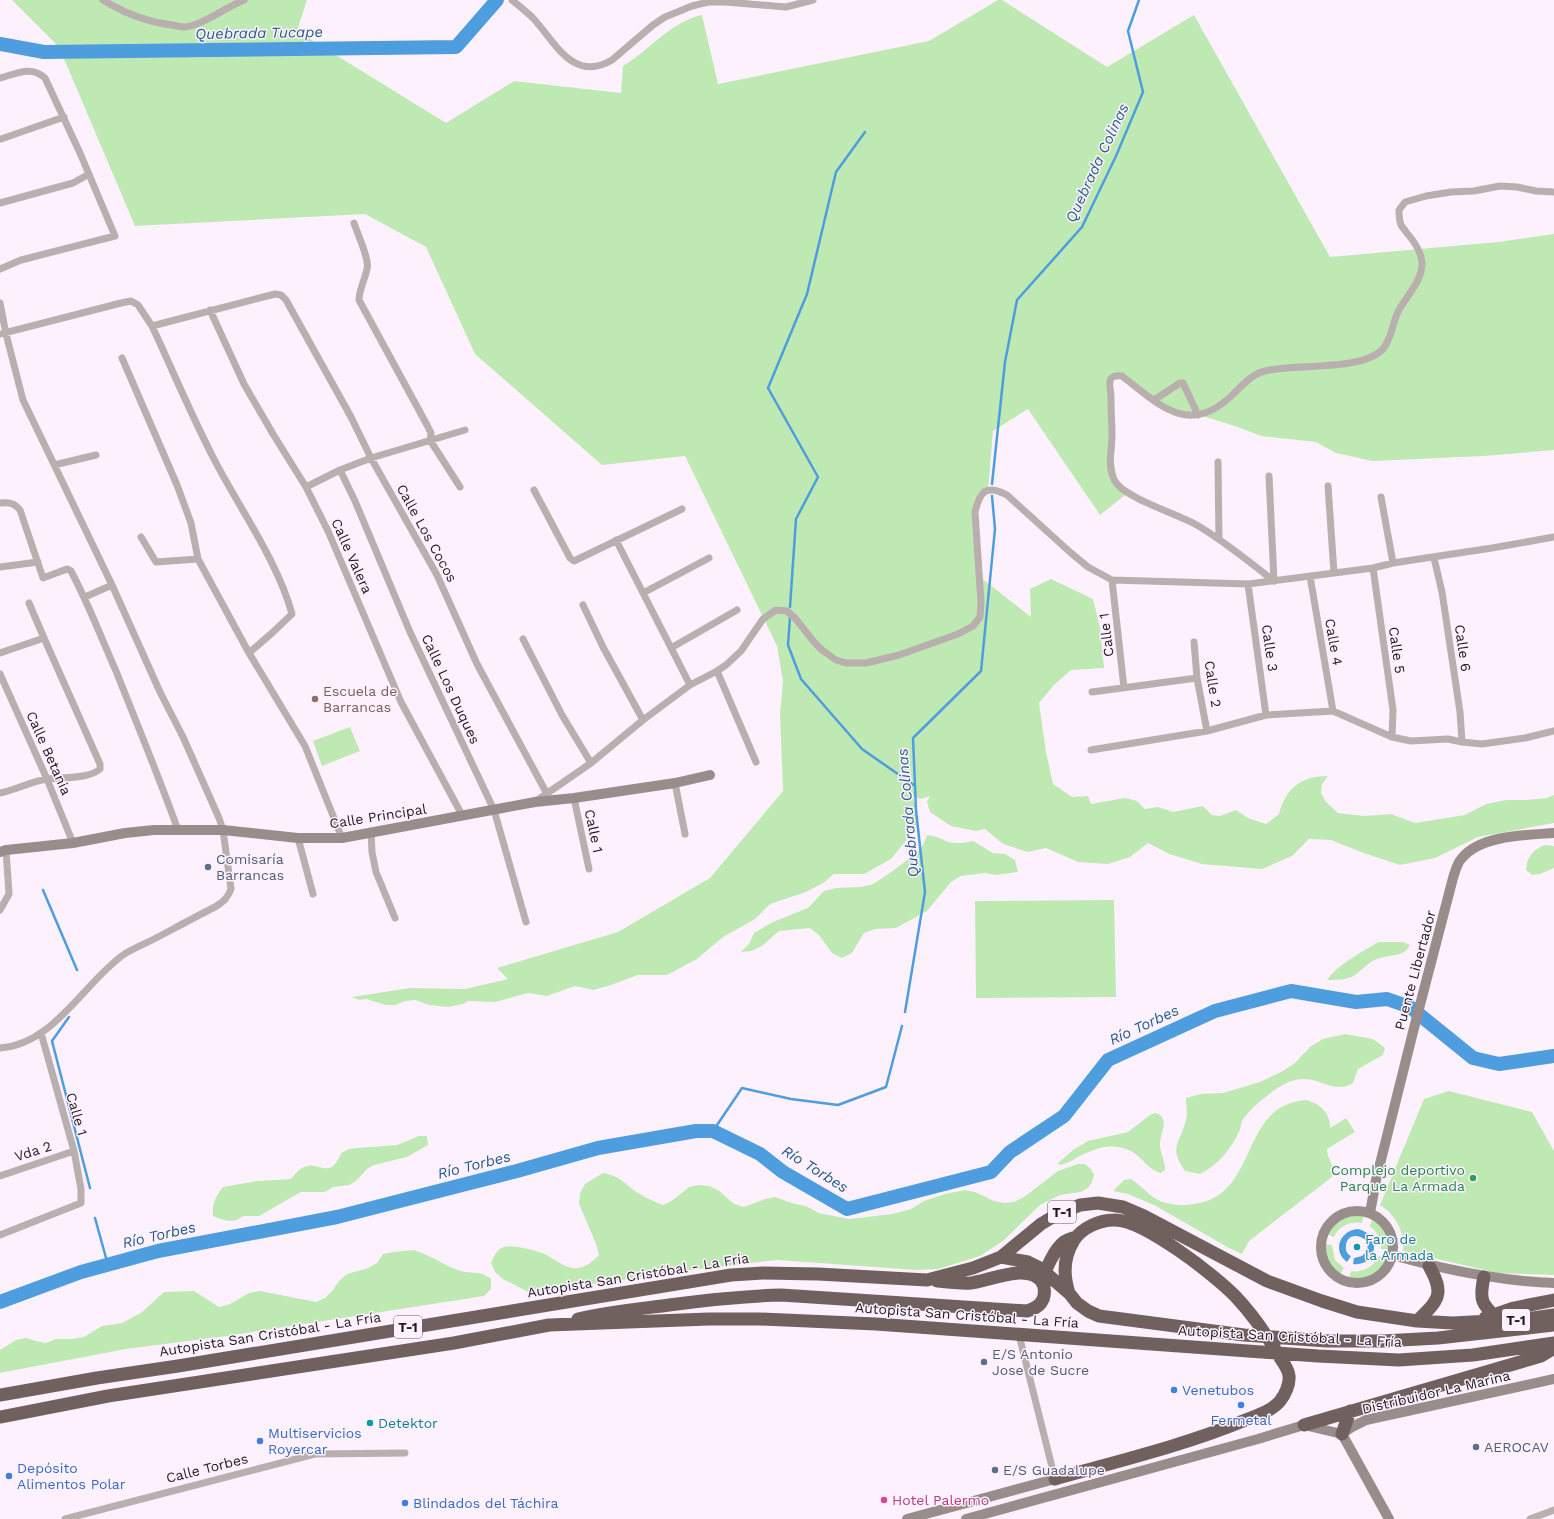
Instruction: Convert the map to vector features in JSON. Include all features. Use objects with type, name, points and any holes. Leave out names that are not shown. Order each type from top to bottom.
[{"type":"highway","name":"Autopista San Cristóbal - La Fría","points":[[0,1395],[731,1275],[763,1273],[818,1274],[927,1280],[973,1268],[1001,1257],[1041,1224],[1066,1209],[1080,1205],[1098,1203],[1122,1207],[1160,1224],[1267,1281],[1357,1312],[1417,1321],[1453,1323],[1496,1318],[1554,1315]]},
{"type":"highway","points":[[549,1325],[607,1312],[743,1296],[782,1295],[1027,1311],[1033,1309],[1042,1301],[1044,1287],[1043,1277],[1053,1256],[1064,1242],[1076,1236],[1086,1228],[1100,1222],[1114,1220],[1128,1223],[1146,1231],[1209,1271],[1237,1298],[1274,1349],[1289,1375],[1288,1387],[1280,1401],[1269,1411],[1224,1429],[1172,1446],[1055,1478]]},
{"type":"highway","points":[[1069,1293],[1065,1278],[1066,1263],[1069,1248],[1076,1236]]},
{"type":"highway","points":[[1001,1257],[1028,1262],[1043,1277],[1069,1293],[1077,1303],[1088,1311],[1099,1316],[1244,1335],[1290,1339],[1383,1341],[1438,1338],[1554,1325]]},
{"type":"highway","points":[[1417,1321],[1434,1304],[1439,1294],[1438,1281],[1429,1266]]},
{"type":"highway","points":[[927,1280],[971,1283],[1007,1274],[1025,1273],[1043,1277]]},
{"type":"highway","points":[[1484,1277],[1481,1293],[1485,1306],[1496,1318],[1514,1308],[1554,1300]]},
{"type":"highway","name":"Autopista San Cristóbal - La Fría","points":[[0,1418],[108,1396],[454,1343],[549,1325],[709,1319],[760,1319],[876,1324],[1019,1336],[1088,1339],[1318,1356],[1399,1360],[1473,1355],[1554,1343]]},
{"type":"highway","points":[[1304,1425],[1541,1356],[1554,1348]]},
{"type":"highway","points":[[1342,1434],[1350,1411]]},
{"type":"street","points":[[102,0],[121,10],[158,24],[184,27],[209,18],[244,0]]},
{"type":"street","points":[[512,0],[533,19],[553,44],[573,63],[589,67],[612,60],[653,24],[679,11],[708,2],[750,2],[786,7],[813,0]]},
{"type":"street","points":[[0,78],[30,70],[39,72],[48,82],[115,236],[21,260],[0,269]]},
{"type":"street","points":[[1,139],[64,117]]},
{"type":"street","points":[[0,203],[73,183],[89,174]]},
{"type":"street","points":[[1274,581],[1219,539],[1195,524],[1129,493],[1117,484],[1112,474],[1110,463],[1112,438],[1110,380],[1117,376],[1122,376],[1171,411],[1184,415],[1198,414],[1218,408],[1243,384],[1263,371],[1282,367],[1338,365],[1375,355],[1384,348],[1393,330],[1397,313],[1420,276],[1422,264],[1419,250],[1401,226],[1399,210],[1405,202],[1426,196],[1451,192],[1474,191],[1500,186],[1554,192]]},
{"type":"street","points":[[354,223],[363,247],[368,268],[359,300],[427,425],[431,433],[430,440],[460,487]]},
{"type":"street","name":"Calle Los Cocos","points":[[210,310],[275,294],[281,295],[286,300],[350,417],[370,458],[437,574],[477,664],[547,794]]},
{"type":"street","points":[[3,334],[121,303],[131,301],[138,304],[152,326],[215,461],[260,541],[289,603],[292,614],[249,653]]},
{"type":"street","points":[[0,303],[3,334],[23,400],[112,585],[160,692],[183,736],[219,818],[223,830],[231,889],[229,895],[224,901],[124,955],[100,975],[82,996],[41,1033],[22,1044],[0,1048]]},
{"type":"street","points":[[152,326],[210,310]]},
{"type":"street","name":"Calle Valera","points":[[210,310],[244,384],[272,434],[306,487],[328,531],[401,702],[462,815]]},
{"type":"street","points":[[122,358],[177,484],[191,523],[198,559],[249,653],[305,746],[342,838]]},
{"type":"street","points":[[1154,400],[1180,383],[1183,384],[1198,414]]},
{"type":"street","points":[[306,487],[340,470],[370,458],[465,430]]},
{"type":"street","points":[[54,466],[96,455]]},
{"type":"street","points":[[1218,462],[1219,539]]},
{"type":"street","name":"Calle Los Duques","points":[[340,470],[355,501],[410,632],[494,810],[526,922]]},
{"type":"street","points":[[1268,476],[1274,581]]},
{"type":"street","points":[[1328,486],[1334,573]]},
{"type":"street","points":[[534,490],[572,560],[574,561],[682,509]]},
{"type":"street","points":[[535,802],[590,763],[643,720],[690,685],[716,671],[741,651],[763,619],[776,610],[787,611],[796,618],[822,650],[836,660],[846,663],[866,664],[892,657],[944,640],[973,626],[980,617],[975,512],[978,498],[987,490],[997,490],[1007,495],[1071,553],[1088,566],[1112,580],[1248,584],[1373,568],[1393,563],[1434,558],[1554,537]]},
{"type":"street","points":[[1382,496],[1393,563]]},
{"type":"street","points":[[0,503],[9,502],[15,504],[20,510],[43,578],[69,569],[84,597],[151,756],[178,830]]},
{"type":"street","points":[[141,537],[156,562],[198,559]]},
{"type":"street","points":[[616,540],[690,685]]},
{"type":"street","points":[[643,593],[709,558]]},
{"type":"street","name":"Calle 6","points":[[1434,558],[1442,592],[1460,712],[1462,742]]},
{"type":"street","points":[[0,568],[38,562]]},
{"type":"street","name":"Calle 5","points":[[1373,568],[1393,710],[1392,736]]},
{"type":"street","name":"Calle 4","points":[[1310,576],[1333,711]]},
{"type":"street","name":"Calle 1","points":[[1112,580],[1124,688]]},
{"type":"street","name":"Calle 3","points":[[1248,584],[1266,716]]},
{"type":"street","points":[[84,597],[112,585]]},
{"type":"street","points":[[0,793],[47,779],[96,772],[100,768],[100,764],[29,603]]},
{"type":"street","points":[[583,605],[603,647],[643,720]]},
{"type":"street","points":[[671,648],[738,610]]},
{"type":"street","points":[[0,653],[44,638]]},
{"type":"street","points":[[523,639],[562,715],[590,763]]},
{"type":"street","name":"Calle 2","points":[[1194,642],[1197,678],[1207,731]]},
{"type":"street","points":[[716,671],[756,762]]},
{"type":"street","name":"Calle Betania","points":[[0,674],[47,779],[73,843]]},
{"type":"street","points":[[1092,692],[1197,678]]},
{"type":"street","points":[[1091,750],[1207,731],[1266,716],[1333,711],[1392,736],[1411,741],[1448,739],[1482,744],[1525,738],[1554,731]]},
{"type":"street","name":"Calle Principal","points":[[3,851],[73,843],[125,833],[154,830],[223,830],[298,838],[342,838],[535,802],[574,798],[675,783],[710,775]]},
{"type":"street","points":[[675,783],[685,834]]},
{"type":"street","name":"Calle 1","points":[[574,798],[589,869]]},
{"type":"street","points":[[372,832],[372,852],[376,872],[395,918]]},
{"type":"street","name":"Puente Libertador","points":[[1370,1213],[1376,1180],[1414,1028],[1460,859],[1468,852],[1489,841],[1520,835],[1554,832]]},
{"type":"street","points":[[298,838],[313,894]]},
{"type":"street","points":[[0,910],[9,894],[3,851]]},
{"type":"street","name":"Calle 1","points":[[0,1234],[80,1203],[80,1182],[74,1151],[41,1033]]},
{"type":"street","name":"Vda 2","points":[[0,1176],[74,1151]]},
{"type":"street","points":[[1359,1211],[1370,1213],[1380,1219],[1390,1233],[1392,1255],[1388,1266],[1371,1280],[1360,1283],[1348,1282],[1338,1278],[1326,1266],[1321,1256],[1320,1244],[1323,1233],[1337,1216],[1348,1212],[1359,1211]]},
{"type":"street","points":[[1392,1255],[1429,1266],[1484,1277],[1554,1283]]},
{"type":"street","points":[[907,1519],[1055,1478],[1019,1336]]},
{"type":"street","name":"Distribuidor La Marina","points":[[1342,1434],[1366,1420],[1554,1379]]},
{"type":"street","points":[[966,1519],[1304,1425],[1342,1434],[1389,1519]]},
{"type":"street","name":"Calle Torbes","points":[[65,1519],[315,1454],[405,1453]]},
{"type":"street","points":[[1530,1519],[1554,1510]]},
{"type":"green space","points":[[12,0],[307,0],[297,31],[446,123],[514,81],[621,93],[623,66],[633,60],[670,30],[702,15],[718,84],[929,41],[998,0],[1002,0],[1107,67],[1194,15],[1330,257],[1498,242],[1554,234],[1554,450],[1484,456],[1372,461],[1336,453],[1316,442],[1261,436],[1199,415],[1171,412],[1122,377],[1114,377],[1109,384],[1114,463],[1118,483],[1129,492],[1100,515],[1028,409],[993,431],[988,491],[975,512],[980,577],[1031,617],[1030,589],[1051,579],[1093,599],[1100,628],[1104,668],[1071,670],[1054,685],[1039,703],[1046,752],[1053,784],[1072,797],[1088,796],[1091,804],[1125,798],[1137,801],[1145,809],[1158,807],[1173,812],[1203,806],[1212,815],[1220,816],[1236,810],[1248,818],[1266,824],[1279,814],[1286,797],[1296,785],[1310,778],[1328,776],[1322,784],[1321,793],[1326,802],[1338,813],[1364,816],[1391,814],[1415,823],[1465,815],[1486,804],[1506,800],[1547,798],[1554,795],[1554,823],[1478,837],[1435,858],[1400,865],[1331,840],[1309,839],[1292,856],[1262,869],[1202,864],[1169,854],[1148,843],[1130,857],[1108,864],[1078,862],[1046,848],[1028,852],[1003,844],[985,829],[976,831],[951,826],[930,812],[927,802],[930,796],[921,799],[913,797],[916,810],[916,825],[905,842],[891,859],[864,874],[834,874],[823,883],[806,892],[770,904],[755,919],[723,937],[697,959],[667,975],[638,975],[593,990],[575,986],[547,996],[528,993],[495,1002],[468,1001],[463,1004],[448,1007],[429,1005],[415,1000],[405,1001],[395,1005],[386,1005],[366,999],[359,1000],[352,997],[410,988],[465,989],[508,979],[497,968],[618,932],[710,878],[783,791],[780,714],[783,681],[777,646],[685,456],[602,465],[475,354],[426,247],[365,214],[135,226],[59,47]]},
{"type":"green space","points":[[350,727],[360,751],[322,766],[313,741]]},
{"type":"green space","points":[[927,835],[952,843],[973,841],[993,853],[1005,854],[1015,860],[1018,872],[996,875],[985,873],[961,876],[951,882],[927,911],[896,928],[875,929],[864,933],[852,953],[842,958],[832,953],[819,935],[810,928],[779,931],[762,946],[751,951],[741,952],[749,944],[754,933],[773,922],[808,908],[824,891],[836,888],[871,885],[881,879],[916,854],[923,845]]},
{"type":"green space","points":[[1544,845],[1554,846],[1554,868],[1540,874],[1532,875],[1526,870],[1529,858],[1533,852]]},
{"type":"green space","points":[[1114,900],[1116,997],[976,998],[975,901]]},
{"type":"green space","points":[[1378,942],[1403,942],[1410,945],[1400,954],[1382,957],[1373,961],[1349,978],[1341,980],[1327,980],[1331,974],[1343,964]]},
{"type":"green space","points":[[1345,1034],[1373,1039],[1385,1048],[1383,1055],[1358,1069],[1353,1083],[1347,1086],[1335,1087],[1304,1079],[1295,1080],[1283,1085],[1249,1111],[1242,1121],[1236,1138],[1228,1151],[1218,1162],[1200,1174],[1185,1171],[1180,1163],[1176,1151],[1187,1117],[1186,1098],[1201,1094],[1223,1093],[1260,1082],[1294,1064],[1310,1047],[1323,1039]]},
{"type":"green space","name":"Complejo deportivo Parque La Armada","points":[[1449,1091],[1532,1112],[1554,1151],[1554,1275],[1498,1273],[1403,1251],[1401,1231],[1395,1219],[1380,1205],[1424,1099]]},
{"type":"green space","points":[[1306,1100],[1320,1106],[1326,1113],[1330,1123],[1330,1128],[1346,1118],[1355,1132],[1327,1149],[1328,1157],[1333,1169],[1332,1177],[1249,1241],[1242,1254],[1154,1205],[1128,1194],[1113,1191],[1124,1180],[1131,1179],[1156,1199],[1177,1205],[1190,1205],[1215,1197],[1230,1185],[1241,1168],[1258,1133],[1269,1117],[1284,1106]]},
{"type":"green space","points":[[1155,1113],[1163,1118],[1164,1122],[1160,1146],[1165,1170],[1161,1173],[1150,1168],[1131,1151],[1116,1147],[1098,1149],[1066,1163],[1057,1164],[1073,1150],[1088,1141],[1128,1132],[1150,1115]]},
{"type":"green space","points":[[419,1136],[427,1136],[428,1145],[407,1157],[374,1165],[367,1169],[356,1181],[349,1185],[333,1187],[325,1192],[301,1192],[259,1216],[243,1216],[237,1220],[229,1221],[213,1216],[215,1201],[223,1187],[257,1181],[291,1179],[301,1169],[308,1166],[323,1168],[332,1167],[337,1162],[341,1153],[349,1149],[397,1145]]},
{"type":"green space","points":[[1078,1164],[1085,1164],[1091,1169],[1094,1175],[1088,1188],[1081,1192],[1060,1195],[1040,1205],[1003,1241],[980,1256],[938,1269],[916,1270],[777,1260],[692,1270],[530,1293],[503,1279],[495,1272],[491,1263],[498,1251],[508,1246],[526,1248],[547,1255],[572,1268],[580,1268],[587,1265],[599,1255],[596,1244],[579,1204],[580,1193],[585,1184],[603,1173],[620,1179],[643,1196],[663,1205],[673,1200],[689,1187],[699,1185],[709,1186],[718,1190],[734,1204],[744,1207],[775,1197],[806,1206],[819,1213],[849,1219],[892,1214],[911,1209],[924,1201],[945,1194],[965,1190],[975,1192],[994,1201],[1004,1203],[1014,1202],[1024,1197],[1058,1171]]},
{"type":"green space","points":[[1353,1214],[1364,1215],[1362,1223],[1345,1225],[1336,1233],[1334,1237],[1326,1234],[1337,1221],[1345,1216]]},
{"type":"green space","points":[[1373,1219],[1380,1225],[1384,1232],[1389,1249],[1381,1249],[1378,1236],[1369,1226]]},
{"type":"green space","points":[[1324,1244],[1332,1245],[1335,1260],[1344,1268],[1340,1274],[1328,1261]]},
{"type":"green space","points":[[414,1250],[455,1269],[479,1273],[487,1276],[491,1279],[491,1289],[484,1296],[227,1336],[126,1349],[0,1373],[0,1350],[16,1340],[26,1338],[46,1343],[56,1339],[73,1339],[84,1337],[102,1326],[122,1323],[141,1313],[164,1292],[194,1291],[219,1307],[230,1304],[249,1293],[260,1291],[316,1302],[325,1298],[347,1274],[368,1268],[377,1263],[383,1254]]},
{"type":"green space","points":[[1379,1256],[1386,1259],[1380,1269],[1366,1277],[1355,1279],[1349,1278],[1351,1271],[1364,1270],[1371,1266]]},
{"type":"water","points":[[1358,1229],[1366,1232],[1371,1237],[1374,1243],[1374,1250],[1372,1256],[1368,1260],[1361,1264],[1353,1264],[1354,1258],[1362,1256],[1367,1250],[1368,1245],[1366,1241],[1357,1236],[1348,1240],[1346,1249],[1347,1253],[1351,1256],[1347,1262],[1342,1257],[1339,1247],[1340,1242],[1347,1233]]},
{"type":"waterway","name":"Quebrada Tucape","points":[[0,44],[44,52],[456,47],[497,0]]},
{"type":"waterway","name":"Quebrada Colinas","points":[[992,484],[1005,362],[1017,300],[1082,227],[1116,156],[1143,92],[1128,31],[1139,0]]},
{"type":"waterway","points":[[790,607],[796,519],[818,477],[768,388],[807,294],[836,172],[865,132]]},
{"type":"waterway","name":"Quebrada Colinas","points":[[905,1012],[925,892],[916,810],[913,738],[981,671],[995,529],[992,496]]},
{"type":"waterway","points":[[790,617],[788,645],[801,679],[862,749],[915,786]]},
{"type":"waterway","points":[[43,890],[77,970]]},
{"type":"waterway","name":"Río Torbes","points":[[0,1302],[81,1272],[158,1251],[337,1217],[517,1171],[598,1148],[696,1131],[713,1131],[760,1154],[783,1172],[847,1209],[991,1172],[1010,1152],[1064,1116],[1108,1060],[1215,1011],[1291,991],[1356,1002],[1387,999],[1410,1007],[1473,1058],[1499,1064],[1554,1056]]},
{"type":"waterway","points":[[69,1017],[52,1041],[90,1188]]},
{"type":"waterway","name":"Quebrada Colinas","points":[[713,1131],[742,1088],[791,1099],[838,1105],[886,1087],[902,1026]]},
{"type":"waterway","points":[[95,1218],[108,1265]]},
{"type":"place","name":"Escuela de Barrancas","points":[[315,699]]},
{"type":"place","name":"Comisaría Barrancas","points":[[208,867]]},
{"type":"place","name":"Complejo deportivo Parque La Armada","points":[[1473,1178]]},
{"type":"place","name":"Faro de la Armada","points":[[1357,1247]]},
{"type":"place","name":"E/S Antonio Jose de Sucre","points":[[984,1362]]},
{"type":"place","name":"Venetubos","points":[[1174,1390]]},
{"type":"place","name":"Fermetal","points":[[1241,1405]]},
{"type":"place","name":"Detektor","points":[[370,1423]]},
{"type":"place","name":"Multiservicios Royercar","points":[[260,1441]]},
{"type":"place","name":"AEROCAV","points":[[1476,1447]]},
{"type":"place","name":"E/S Guadalupe","points":[[995,1470]]},
{"type":"place","name":"Depósito Alimentos Polar","points":[[9,1476]]},
{"type":"place","name":"Hotel Palermo","points":[[884,1500]]},
{"type":"place","name":"Blindados del Táchira","points":[[405,1503]]}]
